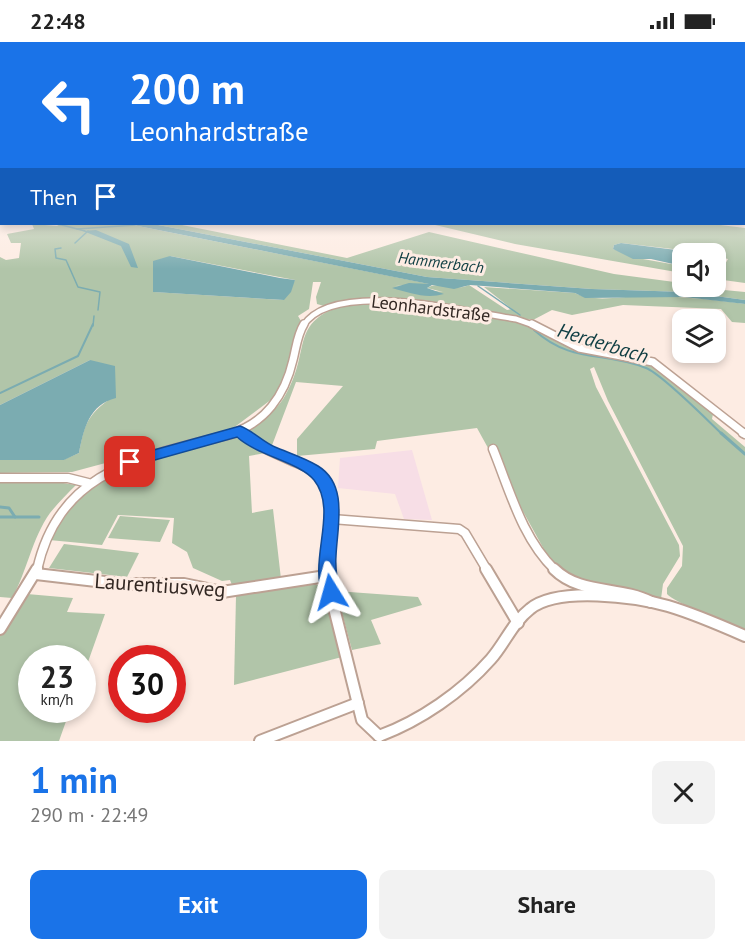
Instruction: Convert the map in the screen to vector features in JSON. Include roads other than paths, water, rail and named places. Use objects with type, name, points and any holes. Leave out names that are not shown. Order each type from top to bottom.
[{"type":"street","name":"Leonhardstraße","points":[[0,629],[36,574],[43,542],[55,520],[88,483],[130,462],[240,431],[270,410],[279,400],[289,379],[301,329],[308,318],[341,302],[378,299],[516,319],[545,329],[579,348],[653,362],[745,434]]},
{"type":"street","points":[[240,431],[255,445],[313,470],[323,479],[329,493],[332,519],[326,576],[362,720],[380,738],[442,701],[490,660],[518,622],[538,602],[569,596],[666,605],[745,636]]},
{"type":"street","points":[[493,449],[535,548],[552,570],[576,584],[636,593],[654,604]]},
{"type":"street","points":[[0,478],[68,478],[88,483]]},
{"type":"street","points":[[332,519],[459,529],[465,533],[518,622]]},
{"type":"street","name":"Laurentiusweg","points":[[36,574],[122,584],[184,584],[222,592],[326,576]]},
{"type":"street","points":[[260,741],[358,703]]},
{"type":"water","points":[[133,225],[158,225],[427,277],[592,289],[672,292],[672,297],[684,297],[585,298],[575,293],[470,285],[454,289],[432,285],[427,288],[444,294],[424,296],[392,288],[409,283],[429,284]]},
{"type":"water","points":[[96,230],[129,244],[138,268],[131,267],[121,246],[83,231]]},
{"type":"water","points":[[621,243],[672,249],[672,264],[651,259],[633,259],[613,249],[614,245]]},
{"type":"water","points":[[170,256],[295,280],[291,292],[284,300],[153,292],[153,261]]},
{"type":"water","points":[[684,297],[723,297],[745,300],[745,304]]},
{"type":"water","points":[[90,360],[115,366],[116,398],[100,406],[89,419],[79,453],[64,460],[0,460],[0,405]]},
{"type":"waterway","points":[[62,225],[77,229]]},
{"type":"waterway","points":[[77,229],[135,225]]},
{"type":"waterway","points":[[77,229],[85,231]]},
{"type":"waterway","points":[[75,243],[88,231]]},
{"type":"waterway","points":[[61,248],[55,249],[56,258],[66,260],[78,287],[100,292],[98,310]]},
{"type":"waterway","name":"Herderbach","points":[[478,286],[520,315]]},
{"type":"waterway","points":[[93,326],[94,316]]},
{"type":"waterway","points":[[0,393],[78,356],[93,324]]},
{"type":"waterway","name":"Herderbach","points":[[534,330],[561,348],[646,368],[673,388],[722,434]]},
{"type":"waterway","name":"Herderbach","points":[[721,433],[745,454]]},
{"type":"waterway","points":[[0,507],[9,508],[15,517]]},
{"type":"waterway","points":[[0,517],[15,517]]},
{"type":"waterway","points":[[15,517],[39,517]]},
{"type":"water label","name":"Hammerbach","points":[[441,262]]}]
